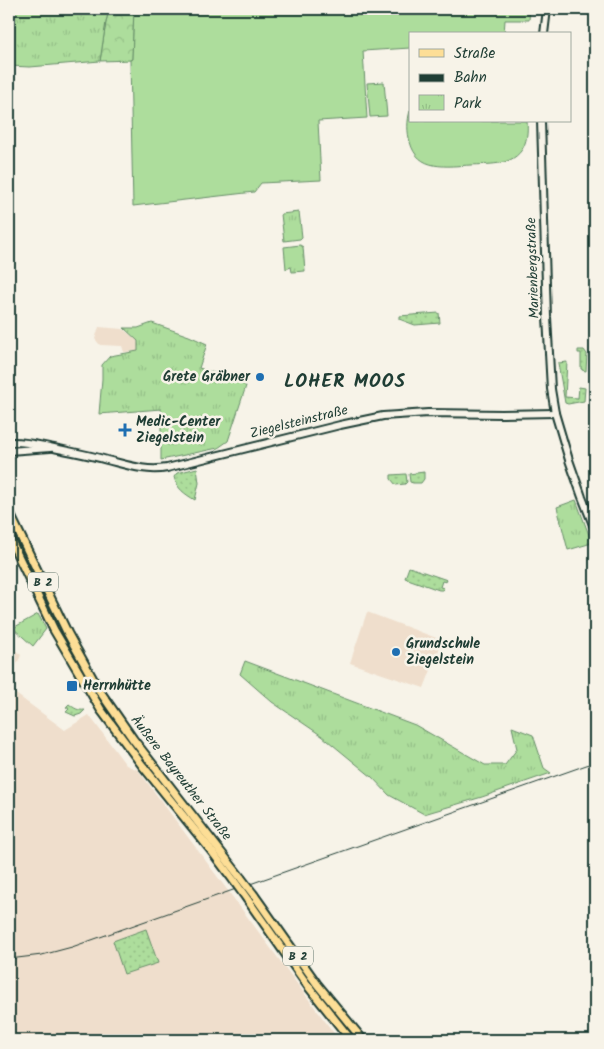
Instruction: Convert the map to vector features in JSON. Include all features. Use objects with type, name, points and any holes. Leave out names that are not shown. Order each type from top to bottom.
[{"type":"main road","points":[[544,32],[547,9]]},
{"type":"main road","name":"Marienbergstraße","points":[[541,122],[548,355],[551,389],[555,413],[575,479],[595,530]]},
{"type":"main road","name":"Ziegelsteinstraße","points":[[9,442],[29,442],[133,467],[157,469],[168,468],[378,417],[428,413],[555,413]]},
{"type":"main road","name":"Ziegelsteinstraße","points":[[9,451],[53,448]]},
{"type":"main road","name":"Äußere Bayreuther Straße","points":[[9,512],[70,639],[104,697],[133,739],[241,878],[251,897],[308,986],[351,1040]]},
{"type":"main road","name":"Äußere Bayreuther Straße","points":[[9,537],[56,634],[101,710],[234,881],[251,897],[363,1040]]},
{"type":"shaded area","points":[[99,327],[123,329],[138,341],[138,351],[124,352],[122,346],[100,345],[95,339]]},
{"type":"shaded area","name":"Grundschule Ziegelstein","points":[[367,612],[439,639],[442,642],[424,688],[350,663]]},
{"type":"shaded area","points":[[9,645],[21,655],[9,682]]},
{"type":"shaded area","points":[[9,689],[65,730],[89,715],[126,765],[138,770],[339,1040],[9,1040]]},
{"type":"green space","points":[[9,9],[109,9],[100,61],[30,67],[9,66]]},
{"type":"green space","points":[[109,9],[134,9],[132,60],[100,61]]},
{"type":"green space","points":[[134,9],[530,9],[529,20],[505,20],[504,32],[409,32],[409,48],[363,51],[367,118],[318,121],[321,180],[261,183],[254,192],[133,206],[130,60],[132,59]]},
{"type":"green space","points":[[384,82],[387,116],[370,117],[367,83]]},
{"type":"green space","points":[[409,115],[409,122],[527,122],[526,141],[516,156],[505,162],[452,166],[434,165],[426,163],[414,152],[410,142],[408,119]]},
{"type":"green space","points":[[299,212],[302,237],[300,239],[284,241],[281,214]]},
{"type":"green space","points":[[300,245],[303,247],[305,271],[292,272],[291,267],[286,269],[284,247]]},
{"type":"green space","points":[[439,313],[440,323],[415,325],[399,319],[399,316]]},
{"type":"green space","points":[[152,323],[207,344],[199,368],[233,379],[246,386],[228,441],[218,448],[161,460],[161,409],[99,414],[102,365],[110,356],[138,351],[138,341],[124,328],[138,328]]},
{"type":"green space","points":[[578,350],[584,350],[587,354],[586,371],[581,369],[581,353],[578,353]]},
{"type":"green space","points":[[567,362],[565,397],[578,398],[579,387],[585,388],[584,401],[565,403],[558,363]]},
{"type":"green space","points":[[197,468],[199,483],[195,500],[179,488],[174,477],[177,473]]},
{"type":"green space","points":[[424,472],[424,479],[421,483],[410,482],[409,474]]},
{"type":"green space","points":[[406,474],[407,482],[405,484],[396,485],[391,479],[391,475]]},
{"type":"green space","points":[[576,500],[592,543],[568,550],[557,507]]},
{"type":"green space","points":[[9,523],[24,549],[60,624],[55,627],[9,531]]},
{"type":"green space","points":[[409,567],[447,580],[446,582],[442,581],[440,587],[444,588],[439,590],[405,578]]},
{"type":"green space","points":[[38,614],[46,629],[33,646],[13,628]]},
{"type":"green space","points":[[67,640],[97,692],[94,693],[64,642]]},
{"type":"green space","points":[[245,661],[415,725],[485,765],[505,765],[517,749],[512,727],[533,735],[544,768],[551,773],[482,797],[424,814],[389,795],[372,777],[322,736],[272,702],[240,674]]},
{"type":"green space","points":[[69,704],[76,709],[85,710],[75,716],[66,712],[69,709],[66,707]]},
{"type":"green space","points":[[246,889],[330,1005],[327,1007],[244,890]]},
{"type":"green space","points":[[146,929],[158,963],[124,974],[113,941]]},
{"type":"railway","points":[[9,959],[42,955],[72,947],[595,762]]},
{"type":"place","name":"Grete Gräbner","points":[[260,377]]},
{"type":"place","name":"Medic-Center Ziegelstein","points":[[125,430]]},
{"type":"place","name":"Grundschule Ziegelstein","points":[[396,652]]},
{"type":"place","name":"Herrnhütte","points":[[72,686]]},
{"type":"district","name":"LOHER MOOS","points":[[345,382]]}]
